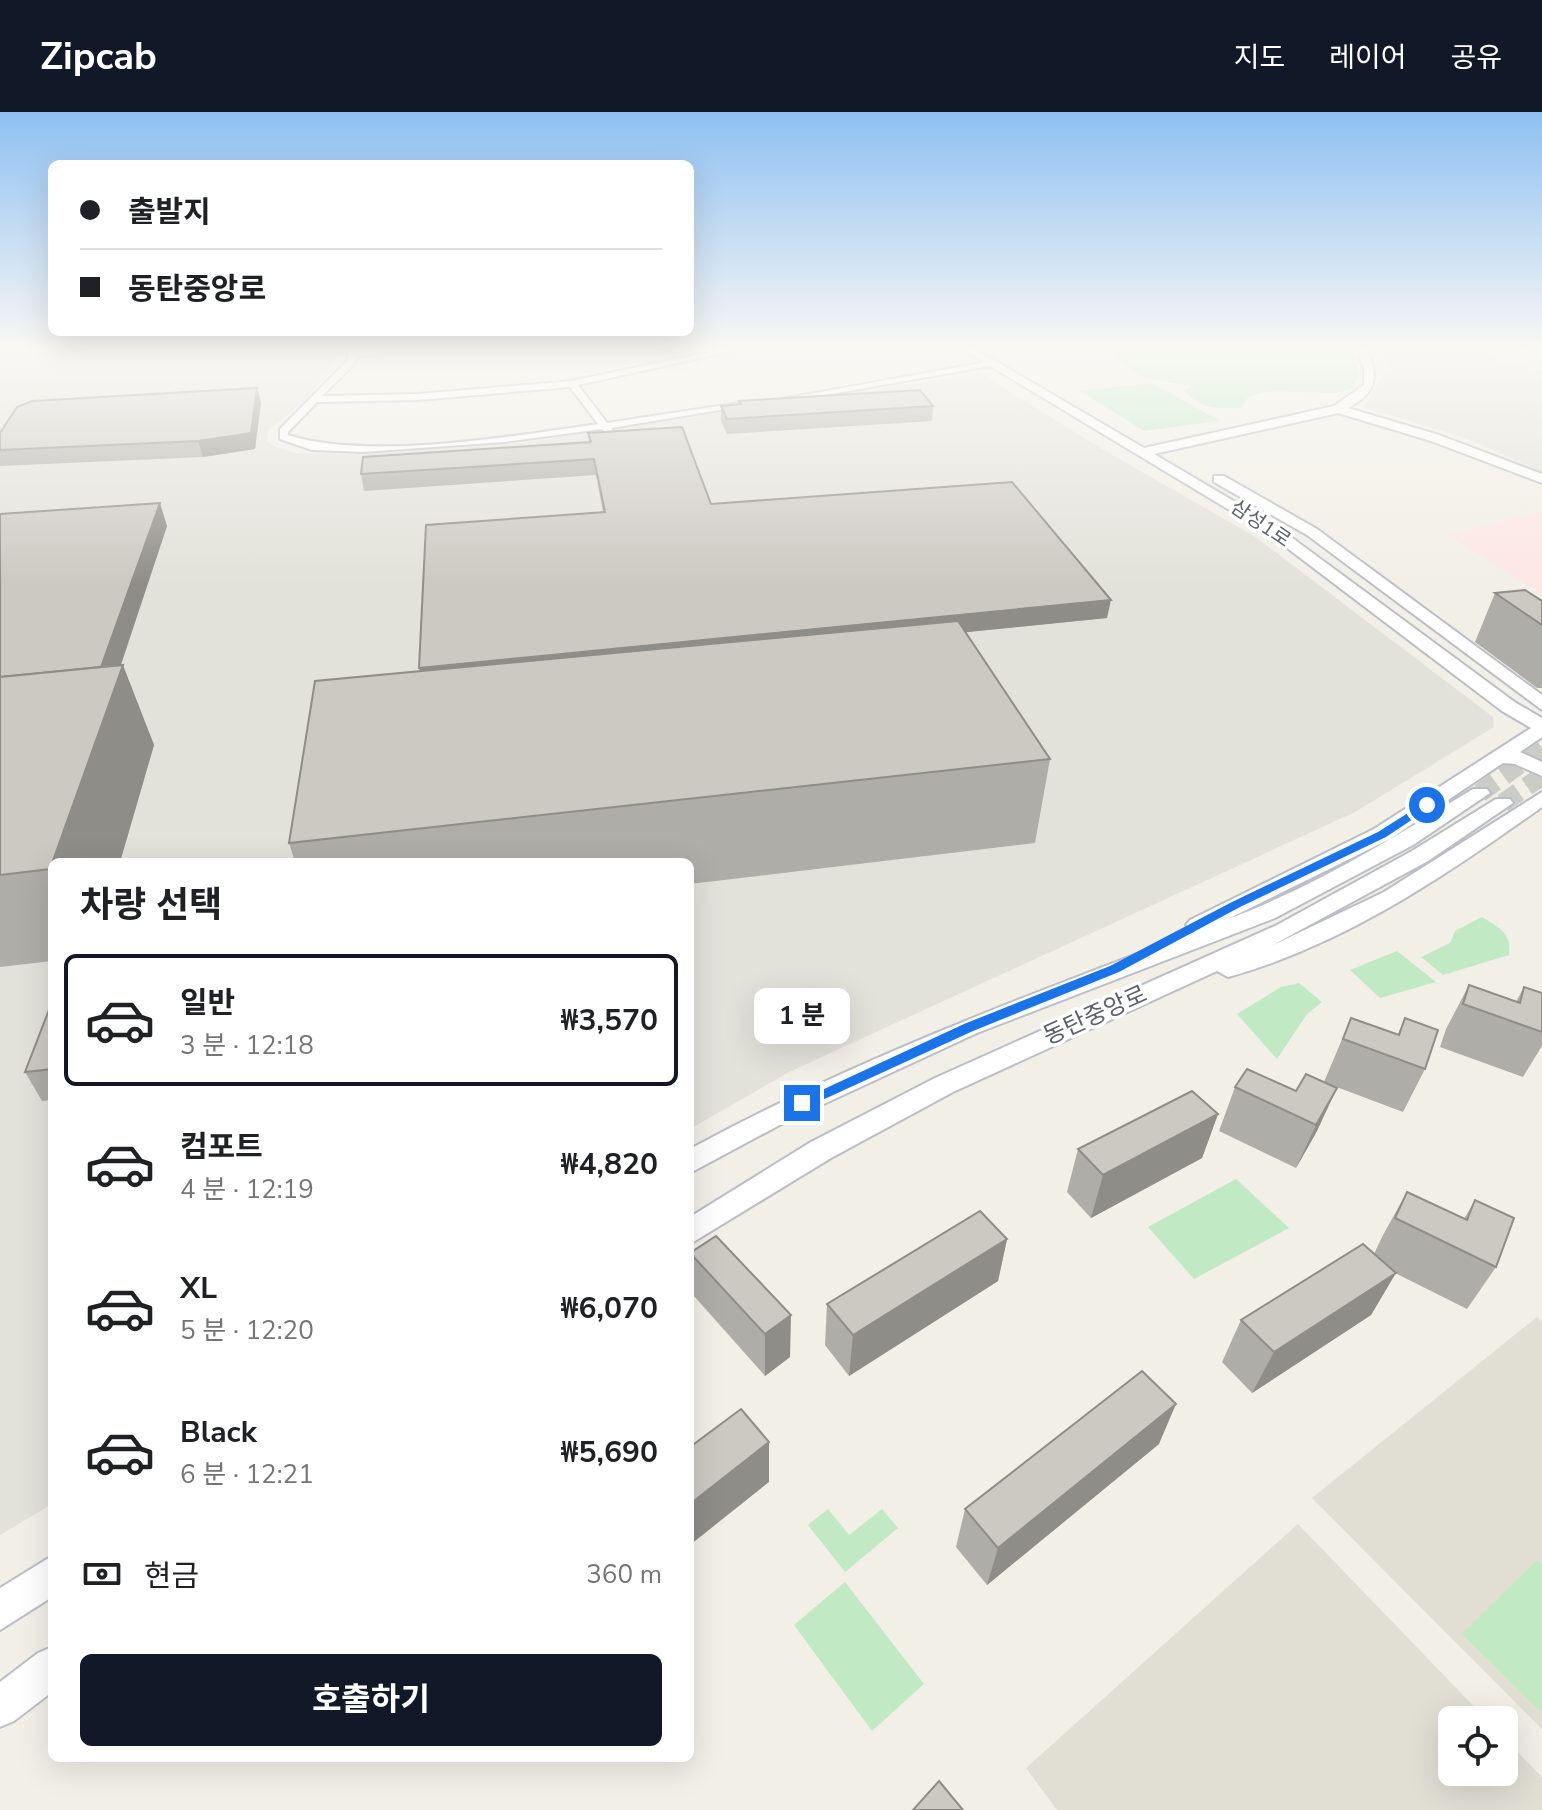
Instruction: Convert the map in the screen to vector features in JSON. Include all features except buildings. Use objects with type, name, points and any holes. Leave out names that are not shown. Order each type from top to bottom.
[{"type":"street","points":[[289,425],[283,431],[283,437],[291,444],[307,449],[525,438],[634,425]]},
{"type":"street","points":[[603,425],[607,430]]},
{"type":"street","name":"삼성1로","points":[[1095,425],[1231,503],[1289,541],[1509,707],[1542,728]]},
{"type":"street","name":"삼성1로","points":[[1120,425],[1295,521],[1542,704]]},
{"type":"street","points":[[1141,453],[1263,425]]},
{"type":"street","points":[[1392,425],[1435,438],[1542,479]]},
{"type":"street","points":[[1506,678],[1542,695]]},
{"type":"street","points":[[1115,969],[1236,904],[1382,834],[1542,728]]},
{"type":"street","points":[[1500,757],[1519,758],[1542,770]]},
{"type":"street","points":[[1115,969],[1267,913],[1405,840],[1480,793]]},
{"type":"street","points":[[1141,995],[1282,953],[1445,866],[1542,798]]},
{"type":"street","name":"동탄중앙로","points":[[694,1229],[821,1150],[944,1085],[1298,923],[1420,856],[1503,803]]},
{"type":"street","name":"동탄중앙로","points":[[694,1160],[777,1114],[876,1068],[1115,969]]},
{"type":"street","points":[[0,1611],[48,1578]]},
{"type":"street","points":[[0,1707],[48,1670]]},
{"type":"shaded area","points":[[0,425],[275,425],[268,431],[267,441],[277,448],[297,453],[355,454],[524,443],[640,425],[1064,425],[1254,536],[1493,717],[1494,727],[1355,812],[789,1072],[694,1127],[694,858],[48,858],[48,1506],[0,1535]]},
{"type":"shaded area","points":[[1423,425],[1542,425],[1542,472],[1465,438]]},
{"type":"shaded area","points":[[1542,511],[1542,594],[1448,535]]},
{"type":"shaded area","points":[[1537,1317],[1542,1322],[1542,1729],[1312,1498]]},
{"type":"shaded area","points":[[1298,1524],[1474,1706],[1438,1706],[1438,1786],[1518,1786],[1518,1752],[1542,1777],[1542,1810],[1057,1810],[1026,1768]]},
{"type":"green space","points":[[1135,425],[1188,425],[1144,431]]},
{"type":"green space","points":[[1482,917],[1507,936],[1509,955],[1443,975],[1421,957],[1450,943],[1455,931]]},
{"type":"green space","points":[[1397,951],[1436,982],[1380,998],[1350,970]]},
{"type":"green space","points":[[1299,983],[1322,1002],[1307,1014],[1277,1059],[1237,1014],[1281,987]]},
{"type":"green space","points":[[1236,1179],[1289,1228],[1194,1279],[1148,1227]]},
{"type":"green space","points":[[828,1509],[849,1535],[882,1509],[898,1528],[845,1572],[808,1525]]},
{"type":"green space","points":[[1537,1560],[1542,1564],[1542,1713],[1462,1634]]},
{"type":"green space","points":[[845,1582],[924,1684],[872,1731],[794,1625]]},
{"type":"tunnel","points":[[1480,793],[1542,748]]},
{"type":"tunnel","points":[[1503,803],[1542,776]]},
{"type":"route","points":[[802,1103],[968,1027],[1115,969],[1236,904],[1382,834],[1427,805]]}]
